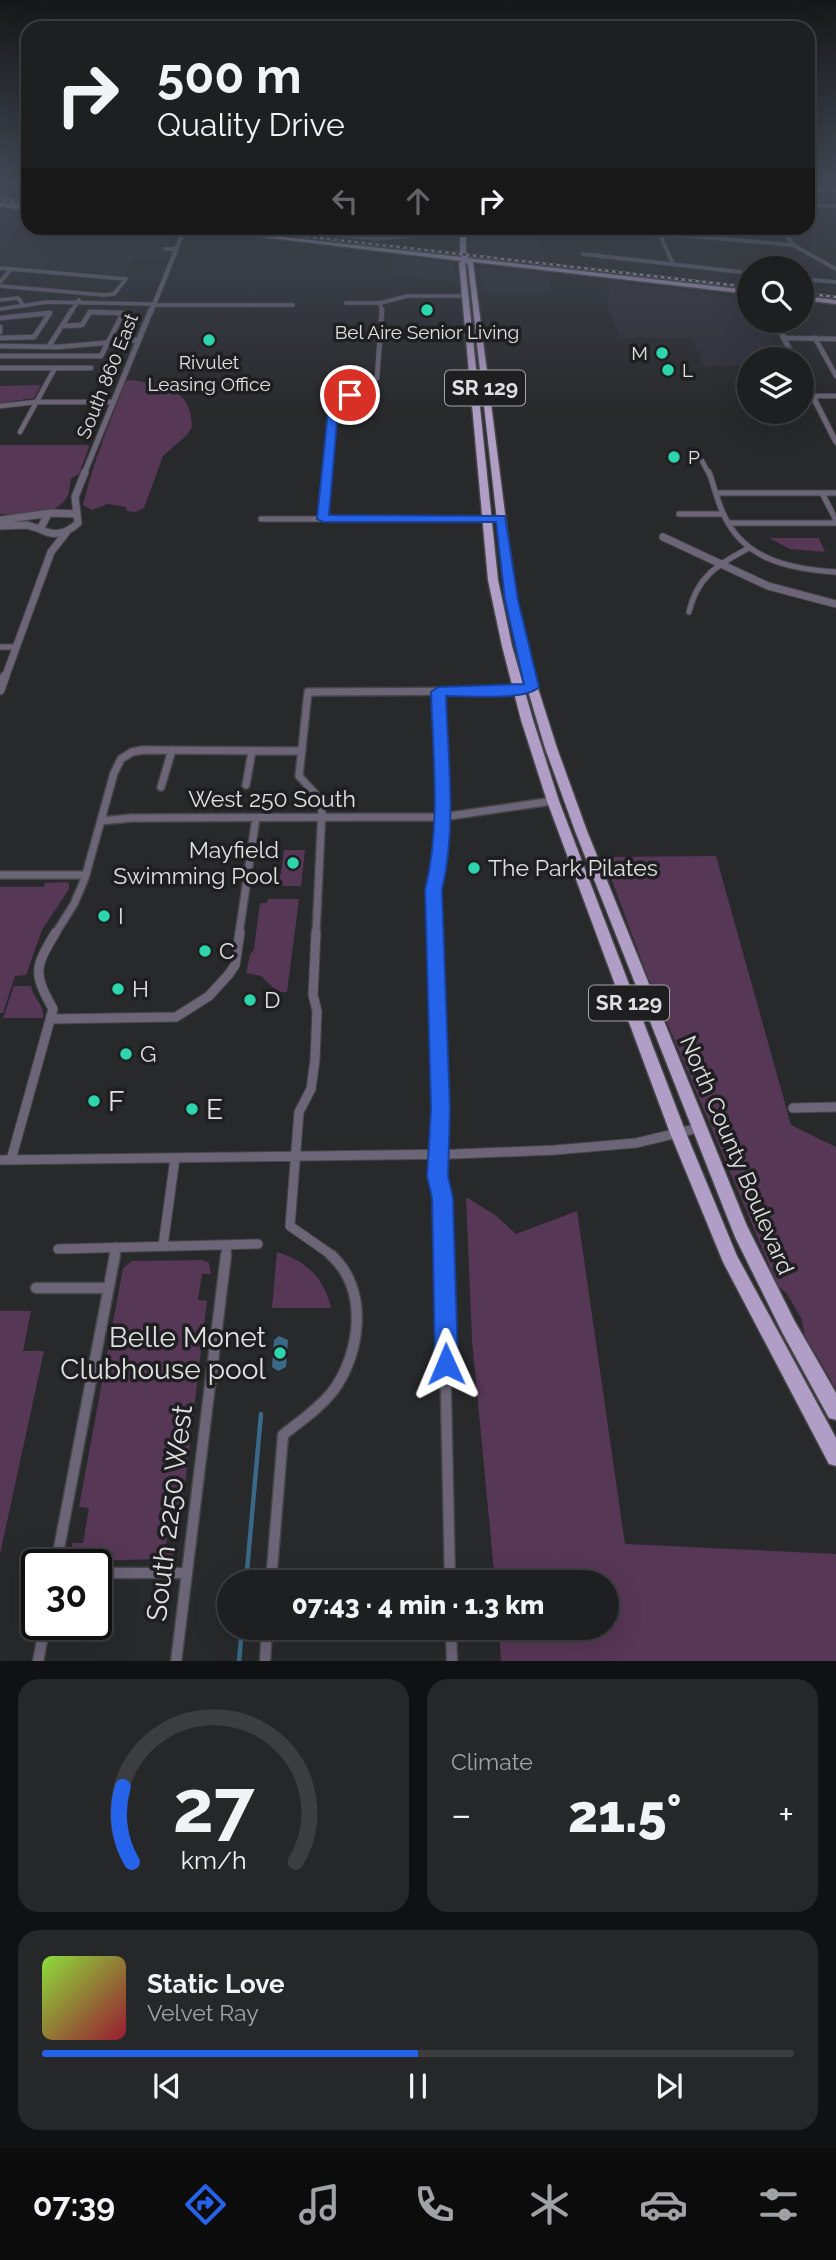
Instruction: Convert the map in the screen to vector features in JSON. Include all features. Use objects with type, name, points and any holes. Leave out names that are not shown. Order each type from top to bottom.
[{"type":"main road","name":"North County Boulevard","points":[[464,261],[493,580],[525,689],[553,801],[678,1133],[736,1273],[836,1457]]},
{"type":"main road","name":"North County Boulevard","points":[[467,261],[471,264],[501,519],[525,689],[699,1128],[763,1280],[836,1411]]},
{"type":"main road","points":[[478,261],[737,291]]},
{"type":"main road","points":[[814,299],[836,302]]},
{"type":"street","name":"South 860 East","points":[[59,511],[75,497],[170,261]]},
{"type":"street","points":[[642,261],[737,272]]},
{"type":"street","points":[[820,261],[836,269]]},
{"type":"street","points":[[0,268],[126,279],[114,294],[0,284],[10,269]]},
{"type":"street","points":[[814,280],[836,282]]},
{"type":"street","points":[[49,346],[85,293]]},
{"type":"street","points":[[346,303],[380,303],[408,296],[465,296]]},
{"type":"street","points":[[0,300],[18,299],[23,305]]},
{"type":"street","points":[[0,309],[77,302],[293,305]]},
{"type":"street","points":[[323,519],[333,411],[340,401],[377,378],[382,309],[380,303]]},
{"type":"street","points":[[0,356],[101,356],[123,313],[90,312],[82,325],[62,326]]},
{"type":"street","points":[[0,317],[50,313],[36,335],[30,338],[0,338]]},
{"type":"street","points":[[0,327],[0,332]]},
{"type":"street","points":[[782,333],[788,347]]},
{"type":"street","points":[[784,338],[836,339]]},
{"type":"street","points":[[816,338],[836,376]]},
{"type":"street","points":[[0,346],[49,346],[138,340]]},
{"type":"street","points":[[0,368],[91,368]]},
{"type":"street","points":[[20,432],[55,368]]},
{"type":"street","points":[[814,396],[836,396]]},
{"type":"street","points":[[814,400],[836,442]]},
{"type":"street","points":[[0,406],[36,402],[113,402]]},
{"type":"street","points":[[828,426],[836,426]]},
{"type":"street","points":[[702,461],[725,519],[733,534],[747,549],[786,565],[836,572]]},
{"type":"street","points":[[716,493],[836,493]]},
{"type":"street","points":[[679,514],[725,519],[835,519],[822,493]]},
{"type":"street","name":"South 860 East","points":[[75,497],[77,514]]},
{"type":"street","points":[[0,520],[47,516],[59,511],[77,514],[78,523],[51,552],[0,690]]},
{"type":"street","points":[[47,516],[41,530],[51,552]]},
{"type":"street","points":[[261,519],[486,522],[501,519]]},
{"type":"street","points":[[0,526],[27,525],[54,535],[67,532]]},
{"type":"street","points":[[663,537],[778,592],[810,601],[836,604]]},
{"type":"street","points":[[689,612],[692,593],[707,571],[747,549]]},
{"type":"street","points":[[0,647],[17,647]]},
{"type":"street","points":[[272,1570],[284,1435],[335,1389],[346,1369],[356,1335],[354,1294],[348,1276],[339,1262],[290,1226],[299,1112],[311,1089],[317,1011],[313,995],[323,818],[320,799],[299,776],[308,692],[525,689]]},
{"type":"street","points":[[438,692],[443,817],[440,861],[433,890],[450,1570]]},
{"type":"street","points":[[11,1160],[53,1009],[42,992],[38,978],[47,946],[80,893],[121,759],[132,752],[143,750],[302,751]]},
{"type":"street","points":[[161,787],[172,750]]},
{"type":"street","points":[[246,785],[252,751]]},
{"type":"street","name":"West 250 South","points":[[101,821],[131,818],[443,817],[553,801]]},
{"type":"street","points":[[51,1019],[176,1017],[223,985],[235,965],[256,818]]},
{"type":"street","points":[[0,875],[85,875]]},
{"type":"street","points":[[793,1108],[836,1107]]},
{"type":"street","points":[[0,1160],[555,1150],[636,1143],[699,1128]]},
{"type":"street","points":[[163,1246],[175,1158]]},
{"type":"street","points":[[58,1248],[258,1244]]},
{"type":"street","name":"South 2250 West","points":[[176,1661],[227,1245]]},
{"type":"street","points":[[59,1549],[116,1247]]},
{"type":"street","points":[[36,1288],[108,1288]]},
{"type":"street","points":[[112,1573],[187,1573]]},
{"type":"street","points":[[38,1661],[42,1640]]},
{"type":"street","points":[[265,1661],[266,1640]]},
{"type":"street","points":[[451,1640],[452,1661]]},
{"type":"shaded area","points":[[0,261],[133,261],[124,275],[0,265]]},
{"type":"shaded area","points":[[392,261],[432,261],[454,263],[456,282],[393,276]]},
{"type":"shaded area","points":[[479,268],[550,274],[552,293],[482,292]]},
{"type":"shaded area","points":[[611,281],[737,297],[737,333],[771,333],[778,347],[737,347],[737,366],[704,366],[691,337],[620,338],[606,302]]},
{"type":"shaded area","points":[[126,381],[165,387],[181,396],[187,404],[192,427],[187,435],[163,456],[144,508],[135,512],[127,511],[126,507],[108,504],[92,510],[83,505],[92,473]]},
{"type":"shaded area","points":[[41,385],[34,398],[0,403],[0,386]]},
{"type":"shaded area","points":[[0,445],[89,447],[79,474],[71,478],[69,493],[63,502],[48,511],[38,513],[0,514]]},
{"type":"shaded area","points":[[769,538],[819,538],[825,552],[790,549]]},
{"type":"shaded area","name":"Mayfield Swimming Pool","points":[[284,850],[305,850],[301,886],[276,886],[277,876],[281,875]]},
{"type":"shaded area","points":[[716,856],[791,1125],[836,1147],[836,1389],[805,1336],[801,1318],[787,1294],[778,1286],[647,975],[603,857]]},
{"type":"shaded area","points":[[45,883],[69,883],[69,889],[42,930],[26,975],[15,976],[3,1013],[0,1013],[0,887],[44,887]]},
{"type":"shaded area","points":[[268,899],[299,899],[287,992],[278,992],[261,976],[246,973],[254,949],[260,903],[267,903]]},
{"type":"shaded area","points":[[14,986],[31,986],[42,1009],[43,1018],[3,1018]]},
{"type":"shaded area","points":[[466,1197],[495,1215],[516,1234],[577,1211],[625,1544],[836,1554],[836,1661],[501,1661],[500,1640],[619,1640],[619,1570],[494,1570],[472,1340]]},
{"type":"shaded area","points":[[277,1252],[297,1260],[312,1272],[324,1287],[331,1308],[272,1308]]},
{"type":"shaded area","points":[[203,1260],[209,1263],[211,1274],[202,1274],[198,1300],[207,1301],[182,1509],[172,1509],[166,1545],[177,1546],[168,1559],[112,1560],[112,1549],[73,1549],[72,1543],[83,1543],[89,1508],[79,1507],[123,1268],[132,1261]]},
{"type":"shaded area","points":[[0,1311],[31,1311],[23,1351],[44,1351],[0,1554]]},
{"type":"water","name":"Belle Monet Clubhouse pool","points":[[279,1336],[288,1340],[286,1367],[278,1371],[272,1367],[274,1340]]},
{"type":"waterway","points":[[247,1570],[261,1414]]},
{"type":"waterway","points":[[239,1661],[241,1640]]},
{"type":"railway","points":[[517,261],[737,286]]},
{"type":"railway","points":[[814,294],[836,297]]},
{"type":"place","name":"Bel Aire Senior Living","points":[[427,310]]},
{"type":"place","name":"Rivulet Leasing Office","points":[[209,340]]},
{"type":"place","name":"M","points":[[662,353]]},
{"type":"place","name":"L","points":[[668,370]]},
{"type":"place","name":"P","points":[[674,457]]},
{"type":"place","name":"Mayfield Swimming Pool","points":[[293,863]]},
{"type":"place","name":"The Park Pilates","points":[[474,868]]},
{"type":"place","name":"I","points":[[104,916]]},
{"type":"place","name":"C","points":[[205,951]]},
{"type":"place","name":"H","points":[[118,989]]},
{"type":"place","name":"D","points":[[250,1000]]},
{"type":"place","name":"G","points":[[126,1054]]},
{"type":"place","name":"F","points":[[94,1101]]},
{"type":"place","name":"E","points":[[192,1109]]},
{"type":"place","name":"Belle Monet Clubhouse pool","points":[[280,1353]]},
{"type":"route","points":[[350,395],[340,401],[333,411],[323,519],[501,519],[512,600],[532,687],[508,691],[438,692],[443,817],[440,861],[433,890],[440,1110],[438,1176],[442,1198],[446,1364]]}]
